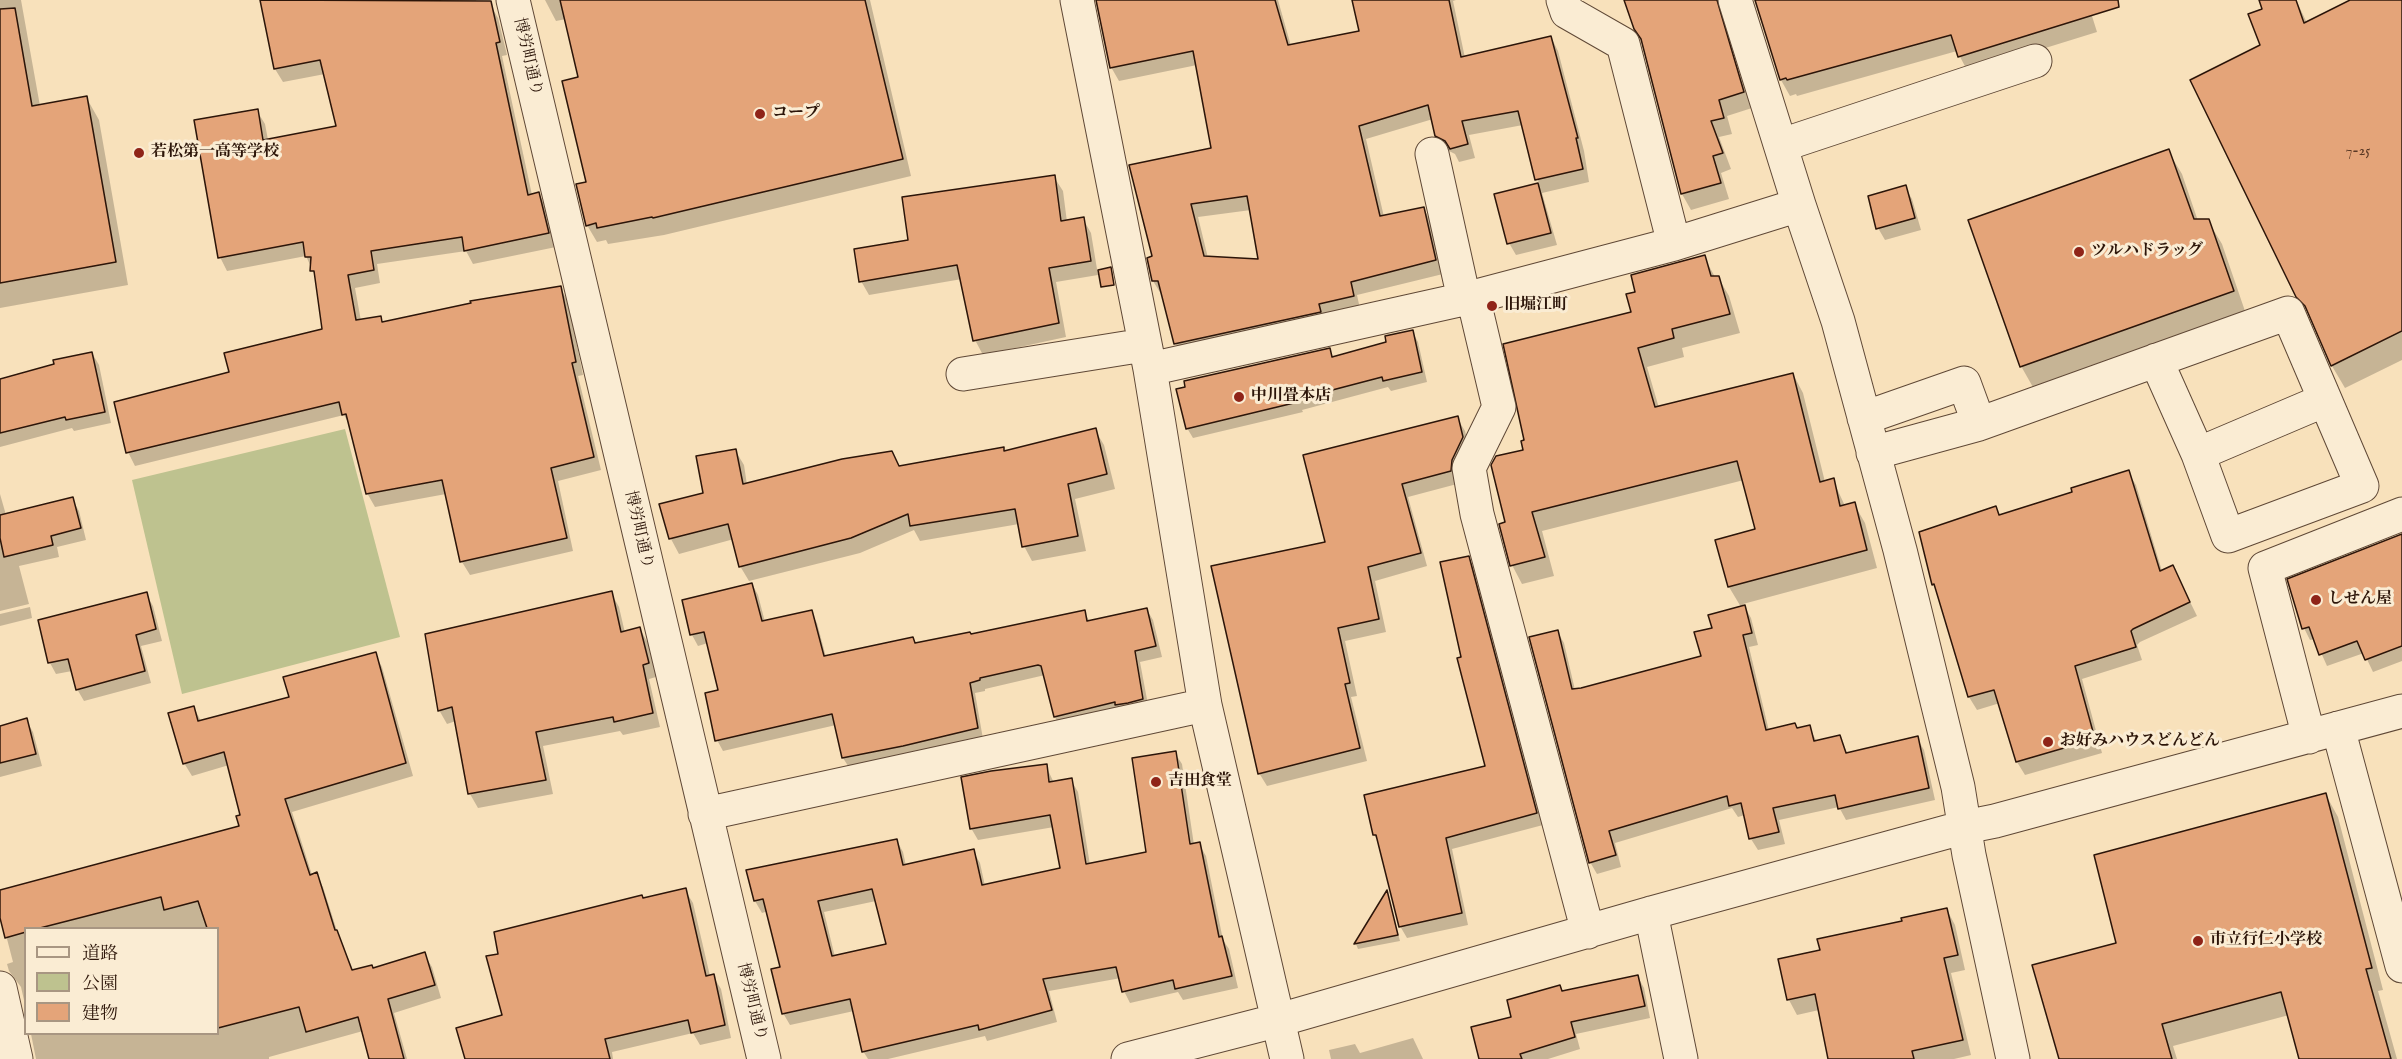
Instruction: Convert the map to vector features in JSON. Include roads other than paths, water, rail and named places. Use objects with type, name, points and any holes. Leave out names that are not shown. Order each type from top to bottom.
[{"type":"street","name":"博労町通り","points":[[513,0],[765,1059]]},
{"type":"street","points":[[1077,0],[1147,357],[1205,705],[1287,1059]]},
{"type":"street","points":[[1563,0],[1567,12],[1623,44],[1674,244]]},
{"type":"street","points":[[1735,0],[1782,145],[1799,206],[1838,321],[1900,549],[1958,788],[1969,855],[2013,1059]]},
{"type":"street","points":[[1782,145],[2035,61]]},
{"type":"street","points":[[1432,153],[1499,407],[1469,468],[1477,514],[1588,932]]},
{"type":"street","points":[[963,374],[1147,357],[1469,298],[1674,244],[1799,206]]},
{"type":"street","points":[[1873,453],[1979,424],[2156,360],[2288,313],[2362,486],[2228,536],[2198,454],[2156,360]]},
{"type":"street","points":[[1864,418],[1964,383],[1979,424]]},
{"type":"street","points":[[2198,454],[2325,400]]},
{"type":"street","points":[[2402,514],[2265,568],[2402,966]]},
{"type":"street","points":[[705,814],[1205,705]]},
{"type":"street","points":[[1128,1059],[1279,1020],[1651,913],[1965,827],[2402,711]]},
{"type":"street","points":[[1651,913],[1681,1059]]},
{"type":"street","points":[[0,988],[16,1059]]},
{"type":"place","name":"コープ","points":[[760,114]]},
{"type":"place","name":"若松第一高等学校","points":[[139,153]]},
{"type":"place","name":"ツルハドラッグ","points":[[2079,252]]},
{"type":"place","name":"旧堀江町","points":[[1492,306]]},
{"type":"place","name":"中川畳本店","points":[[1239,397]]},
{"type":"place","name":"しせん屋","points":[[2316,600]]},
{"type":"place","name":"お好みハウスどんどん","points":[[2048,742]]},
{"type":"place","name":"吉田食堂","points":[[1156,782]]},
{"type":"place","name":"市立行仁小学校","points":[[2198,941]]}]
